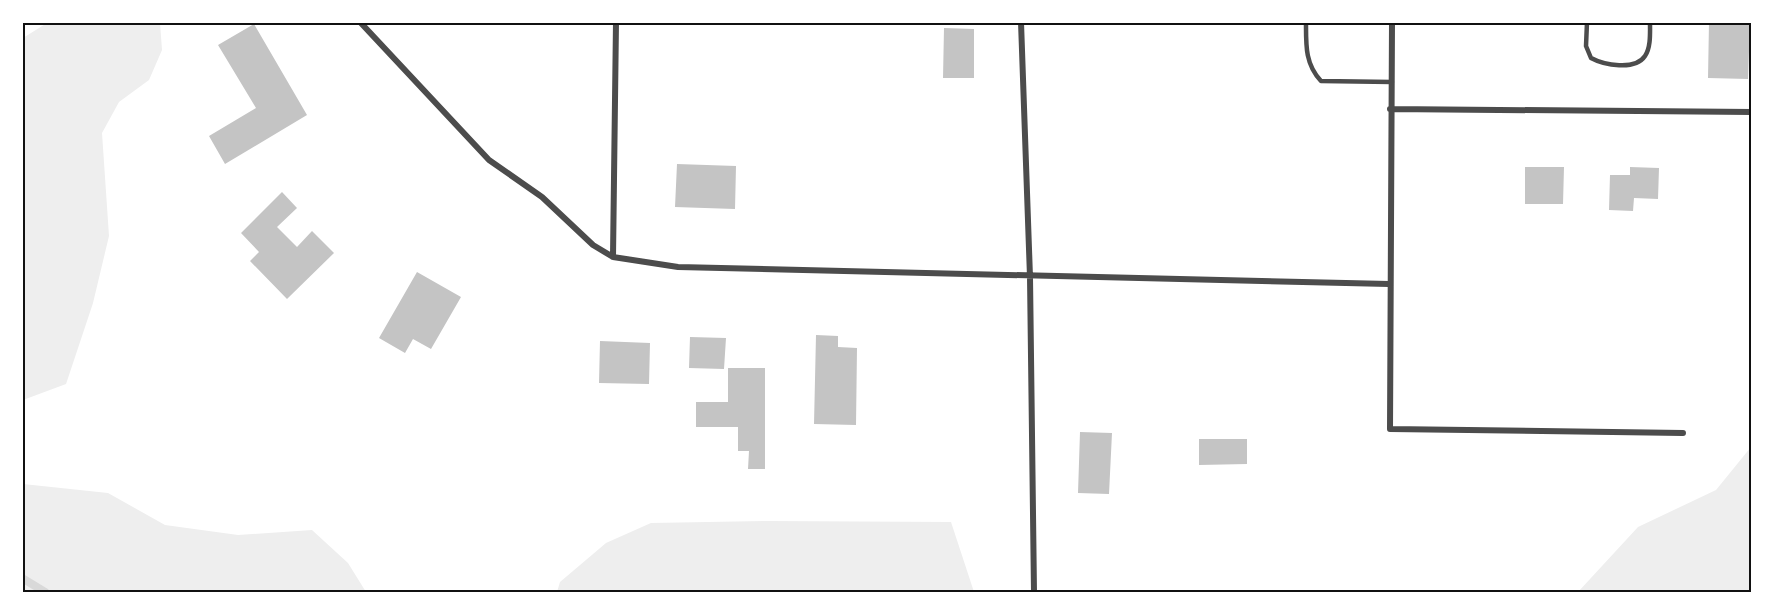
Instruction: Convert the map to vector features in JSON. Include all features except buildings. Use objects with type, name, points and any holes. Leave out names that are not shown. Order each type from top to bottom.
[{"type":"street","points":[[360,22],[489,160],[542,197],[593,245],[614,257],[678,267],[1389,284]]},
{"type":"street","points":[[614,257],[616,22]]},
{"type":"street","points":[[1021,22],[1030,277],[1034,592]]},
{"type":"street","points":[[1392,22],[1390,429],[1683,433]]},
{"type":"street","points":[[1390,109],[1752,112]]},
{"type":"lane","points":[[1306,22],[1306,49],[1311,70],[1321,81],[1392,82]]},
{"type":"lane","points":[[1587,22],[1586,46],[1591,58],[1600,63],[1625,64],[1638,62],[1645,56],[1649,47],[1650,22]]},
{"type":"shaded area","points":[[47,23],[160,23],[162,50],[149,80],[119,102],[102,133],[109,236],[93,303],[66,384],[23,400],[23,38]]},
{"type":"shaded area","points":[[1751,447],[1751,592],[1578,592],[1638,527],[1716,490]]},
{"type":"shaded area","points":[[23,484],[108,493],[165,525],[238,535],[312,530],[348,563],[366,592],[23,592]]},
{"type":"shaded area","points":[[951,522],[974,592],[557,592],[560,582],[606,543],[651,523]]},
{"type":"waterway","points":[[22,578],[45,592]]}]
